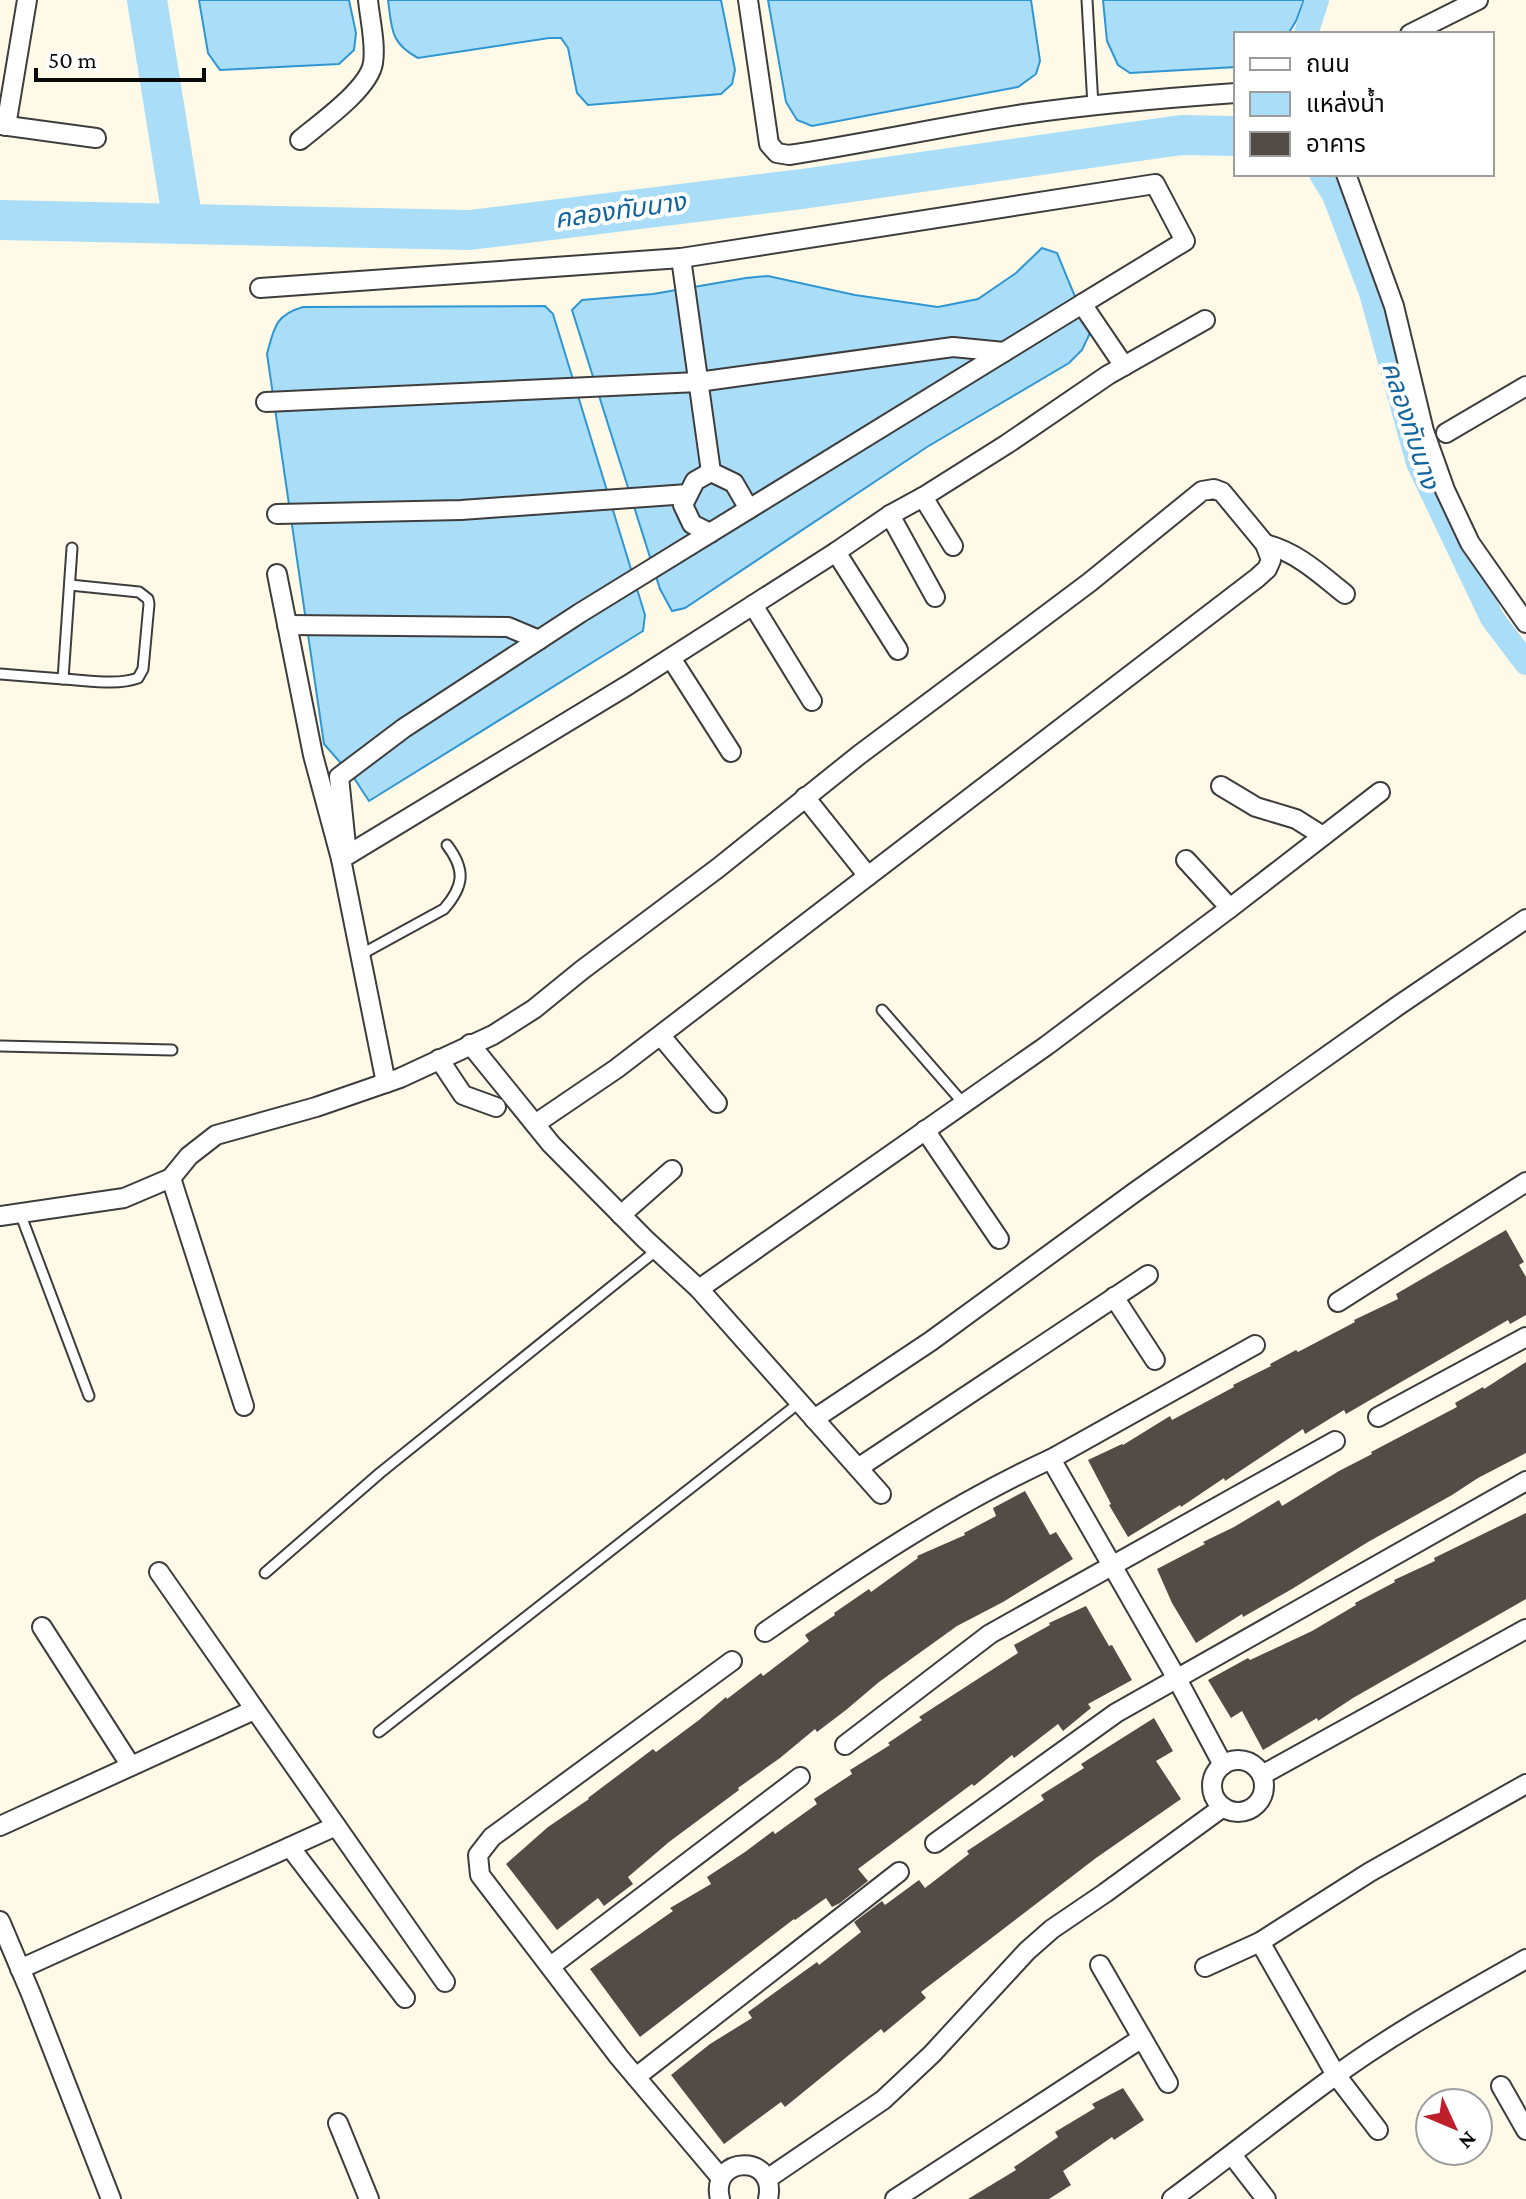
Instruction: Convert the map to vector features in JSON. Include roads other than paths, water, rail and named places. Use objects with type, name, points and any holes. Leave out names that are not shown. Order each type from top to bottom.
[{"type":"street","points":[[27,0],[3,125],[96,138]]},
{"type":"street","points":[[300,140],[359,89],[368,77],[373,65],[373,50],[368,0]]},
{"type":"street","points":[[748,0],[769,144],[777,153],[803,153],[1024,114],[1234,93]]},
{"type":"street","points":[[1414,32],[1478,0]]},
{"type":"street","points":[[1347,176],[1394,306],[1424,431],[1440,477],[1470,543],[1520,601],[1526,623]]},
{"type":"street","points":[[260,288],[681,258],[1155,184],[1185,241],[539,640],[404,728],[339,777],[344,857],[386,1083]]},
{"type":"street","points":[[681,258],[711,472]]},
{"type":"street","points":[[1082,304],[1124,366]]},
{"type":"street","points":[[344,857],[671,658],[1124,366],[1205,320]]},
{"type":"street","points":[[266,402],[698,382],[953,347],[1004,352]]},
{"type":"street","points":[[1446,433],[1526,386]]},
{"type":"street","points":[[711,472],[734,483],[749,509]]},
{"type":"street","points":[[710,533],[692,524],[683,505],[695,481],[711,472]]},
{"type":"street","points":[[0,1216],[124,1198],[171,1178],[189,1156],[216,1135],[316,1107],[386,1083],[493,1035],[534,1009],[718,868],[805,797],[1090,582],[1202,491],[1214,489],[1222,492],[1265,544],[1271,560],[1267,569],[661,1036],[535,1124]]},
{"type":"street","points":[[277,514],[461,510],[688,494]]},
{"type":"street","points":[[923,497],[953,546]]},
{"type":"street","points":[[890,515],[935,597]]},
{"type":"street","points":[[1265,544],[1283,548],[1345,594]]},
{"type":"street","points":[[836,552],[898,650]]},
{"type":"street","points":[[277,574],[313,755],[344,857]]},
{"type":"street","points":[[753,605],[812,701]]},
{"type":"street","points":[[287,625],[508,627],[539,640]]},
{"type":"street","points":[[671,658],[731,752]]},
{"type":"street","points":[[1221,786],[1256,807],[1296,819],[1323,836]]},
{"type":"street","points":[[699,1289],[1046,1046],[1380,792]]},
{"type":"street","points":[[805,797],[868,876]]},
{"type":"street","points":[[1186,860],[1230,908]]},
{"type":"street","points":[[814,1419],[944,1332],[1135,1192],[1526,919]]},
{"type":"street","points":[[661,1036],[717,1103]]},
{"type":"street","points":[[470,1044],[551,1144],[699,1289],[881,1494]]},
{"type":"street","points":[[439,1059],[460,1092],[496,1107]]},
{"type":"street","points":[[925,1130],[999,1239]]},
{"type":"street","points":[[621,1215],[672,1170]]},
{"type":"street","points":[[171,1178],[244,1406]]},
{"type":"street","points":[[1338,1302],[1525,1185]]},
{"type":"street","points":[[858,1468],[1148,1275]]},
{"type":"street","points":[[1114,1297],[1155,1360]]},
{"type":"street","points":[[1378,1417],[1526,1337]]},
{"type":"street","points":[[765,1632],[917,1530],[1255,1345]]},
{"type":"street","points":[[845,1745],[990,1634],[1335,1441]]},
{"type":"street","points":[[1051,1459],[1223,1765]]},
{"type":"street","points":[[935,1843],[1116,1713],[1526,1481]]},
{"type":"street","points":[[159,1572],[445,1982]]},
{"type":"street","points":[[42,1627],[131,1766]]},
{"type":"street","points":[[1262,1775],[1526,1629]]},
{"type":"street","points":[[721,2178],[636,2077],[480,1875],[478,1855],[492,1837],[732,1661]]},
{"type":"street","points":[[0,1826],[254,1710]]},
{"type":"street","points":[[1233,1760],[1245,1761],[1255,1766],[1262,1775],[1264,1786],[1254,1806],[1244,1811],[1233,1811],[1223,1807],[1215,1798],[1212,1786],[1215,1774],[1223,1765],[1233,1760]]},
{"type":"street","points":[[551,1966],[800,1777]]},
{"type":"street","points":[[1205,1967],[1260,1942],[1370,1872],[1526,1784]]},
{"type":"street","points":[[767,2179],[883,2100],[1052,1929],[1223,1807]]},
{"type":"street","points":[[20,1969],[336,1826]]},
{"type":"street","points":[[290,1847],[405,1998]]},
{"type":"street","points":[[636,2077],[899,1872]]},
{"type":"street","points":[[0,1921],[111,2199]]},
{"type":"street","points":[[1260,1942],[1336,2075],[1378,2130]]},
{"type":"street","points":[[1172,2199],[1336,2075],[1464,1994],[1526,1959]]},
{"type":"street","points":[[1100,1965],[1168,2083]]},
{"type":"street","points":[[895,2199],[1142,2038]]},
{"type":"street","points":[[1501,2086],[1526,2130]]},
{"type":"street","points":[[338,2123],[369,2199]]},
{"type":"street","points":[[1232,2155],[1266,2199]]},
{"type":"street","points":[[720,2199],[721,2178],[733,2167],[748,2165],[756,2167],[767,2179],[768,2199]]},
{"type":"lane","points":[[1087,0],[1093,106]]},
{"type":"lane","points":[[63,679],[72,548]]},
{"type":"lane","points":[[0,674],[116,682],[138,678],[143,669],[148,599],[139,592],[70,585]]},
{"type":"lane","points":[[360,955],[444,909],[452,899],[462,871],[447,845]]},
{"type":"lane","points":[[882,1010],[964,1104]]},
{"type":"lane","points":[[0,1046],[172,1050]]},
{"type":"lane","points":[[20,1213],[89,1396]]},
{"type":"lane","points":[[265,1573],[380,1473],[657,1250]]},
{"type":"lane","points":[[379,1732],[799,1403]]},
{"type":"water","points":[[199,0],[349,0],[356,33],[354,50],[339,64],[220,70],[208,53]]},
{"type":"water","points":[[388,0],[721,0],[735,70],[732,84],[721,94],[588,105],[577,93],[568,48],[561,38],[418,58],[397,41]]},
{"type":"water","points":[[768,0],[1031,0],[1040,61],[1036,74],[1018,87],[812,126],[797,120],[786,102]]},
{"type":"water","points":[[1103,0],[1304,0],[1289,32],[1234,32],[1234,67],[1130,73],[1118,65],[1107,41]]},
{"type":"water","points":[[1042,248],[1057,253],[1090,333],[1082,350],[1069,363],[927,447],[685,608],[672,611],[660,589],[572,310],[582,300],[653,294],[768,276],[855,295],[938,307],[978,299],[1016,273]]},
{"type":"water","points":[[545,306],[553,314],[645,615],[643,631],[369,801],[354,778],[324,744],[267,354],[274,330],[287,314],[303,307]]},
{"type":"waterway","points":[[147,0],[183,223]]},
{"type":"waterway","points":[[1307,32],[1317,0]]},
{"type":"waterway","name":"คลองทับนาง","points":[[0,220],[470,230],[802,189],[1181,135],[1234,136]]},
{"type":"waterway","name":"คลองทับนาง","points":[[1322,176],[1334,195],[1371,293],[1418,463],[1492,618],[1526,663]]}]
